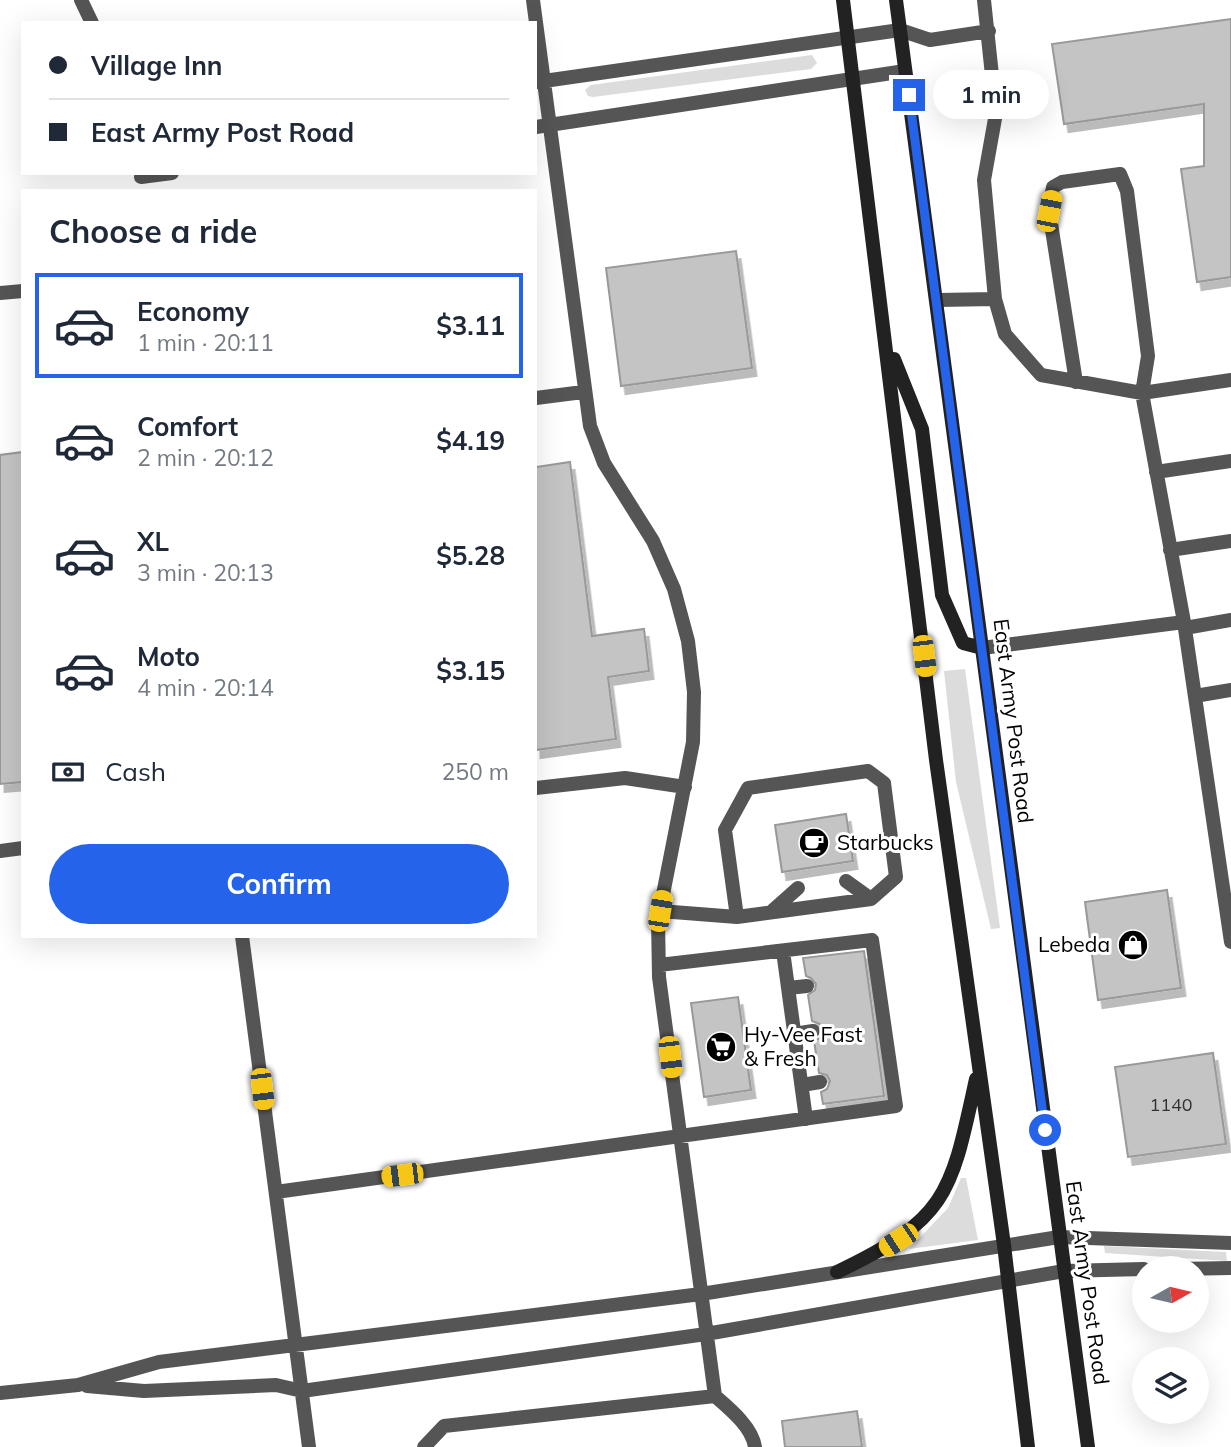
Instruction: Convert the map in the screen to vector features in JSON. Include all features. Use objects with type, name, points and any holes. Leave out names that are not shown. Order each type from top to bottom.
[{"type":"main road","points":[[843,0],[887,341],[936,760],[1004,1245],[1028,1447]]},
{"type":"main road","name":"East Army Post Road","points":[[896,0],[1088,1447]]},
{"type":"main road","points":[[887,341],[922,429],[942,595],[963,643],[982,648]]},
{"type":"main road","points":[[837,1272],[881,1251],[915,1228],[941,1201],[960,1156],[979,1067]]},
{"type":"lane","points":[[81,0],[92,21]]},
{"type":"lane","points":[[533,0],[535,21]]},
{"type":"lane","points":[[984,0],[996,113],[984,180],[995,299],[1005,334],[1041,375],[1142,393],[1231,380]]},
{"type":"lane","points":[[540,81],[900,30],[930,40],[989,31]]},
{"type":"lane","points":[[537,46],[542,126],[590,426],[604,463],[653,541],[674,589],[688,641],[694,692],[693,742],[660,911],[659,965],[715,1396],[734,1413],[754,1439],[755,1447]]},
{"type":"lane","points":[[542,126],[905,71]]},
{"type":"lane","points":[[1076,382],[1049,211],[1053,187],[1062,181],[1120,174],[1127,191],[1148,356],[1142,393],[1184,625],[1231,942]]},
{"type":"lane","points":[[142,180],[163,175]]},
{"type":"lane","points":[[0,293],[21,291]]},
{"type":"lane","points":[[937,300],[995,299]]},
{"type":"lane","points":[[537,398],[583,392]]},
{"type":"lane","points":[[1156,472],[1231,461]]},
{"type":"lane","points":[[1170,550],[1231,541]]},
{"type":"lane","points":[[982,648],[1231,620]]},
{"type":"lane","points":[[1195,696],[1231,690]]},
{"type":"lane","points":[[660,911],[737,917],[872,900],[897,877],[884,783],[868,771],[748,788],[725,830],[737,917]]},
{"type":"lane","points":[[537,788],[625,778],[685,787]]},
{"type":"lane","points":[[0,851],[21,848]]},
{"type":"lane","points":[[846,881],[872,900]]},
{"type":"lane","points":[[770,913],[798,888]]},
{"type":"lane","points":[[242,938],[309,1447]]},
{"type":"lane","points":[[276,1192],[896,1106],[886,1072],[873,977],[872,940],[659,965]]},
{"type":"lane","points":[[783,951],[806,1119]]},
{"type":"lane","points":[[788,988],[807,986]]},
{"type":"lane","points":[[794,1034],[813,1031]]},
{"type":"lane","points":[[802,1085],[820,1082]]},
{"type":"lane","points":[[0,1393],[78,1385],[159,1362],[701,1294],[1059,1237],[1231,1243]]},
{"type":"lane","points":[[1209,1268],[1231,1268]]},
{"type":"lane","points":[[78,1385],[144,1391],[276,1384],[302,1391],[706,1334],[1063,1271],[1132,1269]]},
{"type":"lane","points":[[424,1447],[444,1426],[715,1396]]},
{"type":"shaded area","points":[[812,55],[817,63],[811,69],[593,97],[588,96],[585,90],[591,85]]},
{"type":"shaded area","points":[[965,669],[1000,928],[991,929],[956,782],[944,671]]},
{"type":"shaded area","points":[[961,1178],[966,1178],[978,1240],[909,1249],[948,1208]]},
{"type":"shaded area","points":[[1104,1246],[1226,1252],[1227,1261],[1209,1260],[1209,1256],[1105,1253]]},
{"type":"building","points":[[1231,19],[1231,277],[1197,282],[1181,169],[1204,166],[1204,104],[1064,124],[1052,44]]},
{"type":"building","points":[[736,251],[752,368],[621,386],[606,268]]},
{"type":"building","points":[[21,452],[21,782],[0,784],[0,455]]},
{"type":"building","points":[[570,462],[592,636],[644,629],[649,671],[608,677],[616,739],[537,750],[537,467]]},
{"type":"building","name":"Starbucks","points":[[846,814],[853,861],[782,872],[775,825]]},
{"type":"building","name":"Lebeda","points":[[1167,890],[1181,988],[1098,1000],[1085,902]]},
{"type":"building","points":[[864,951],[884,1096],[823,1104],[821,1092],[827,1089],[830,1081],[827,1075],[819,1073],[814,1041],[820,1038],[823,1030],[820,1024],[812,1021],[808,995],[815,990],[816,984],[806,976],[803,958]]},
{"type":"building","name":"Hy-Vee Fast & Fresh","points":[[738,997],[751,1090],[704,1097],[691,1003]]},
{"type":"building","points":[[1213,1053],[1226,1144],[1128,1157],[1115,1067]]},
{"type":"building","points":[[857,1411],[862,1447],[785,1447],[782,1421]]},
{"type":"place","name":"Starbucks","points":[[814,843]]},
{"type":"place","name":"Lebeda","points":[[1133,945]]},
{"type":"place","name":"Hy-Vee Fast & Fresh","points":[[721,1047]]},
{"type":"route","points":[[909,95],[927,215],[1045,1130]]}]
